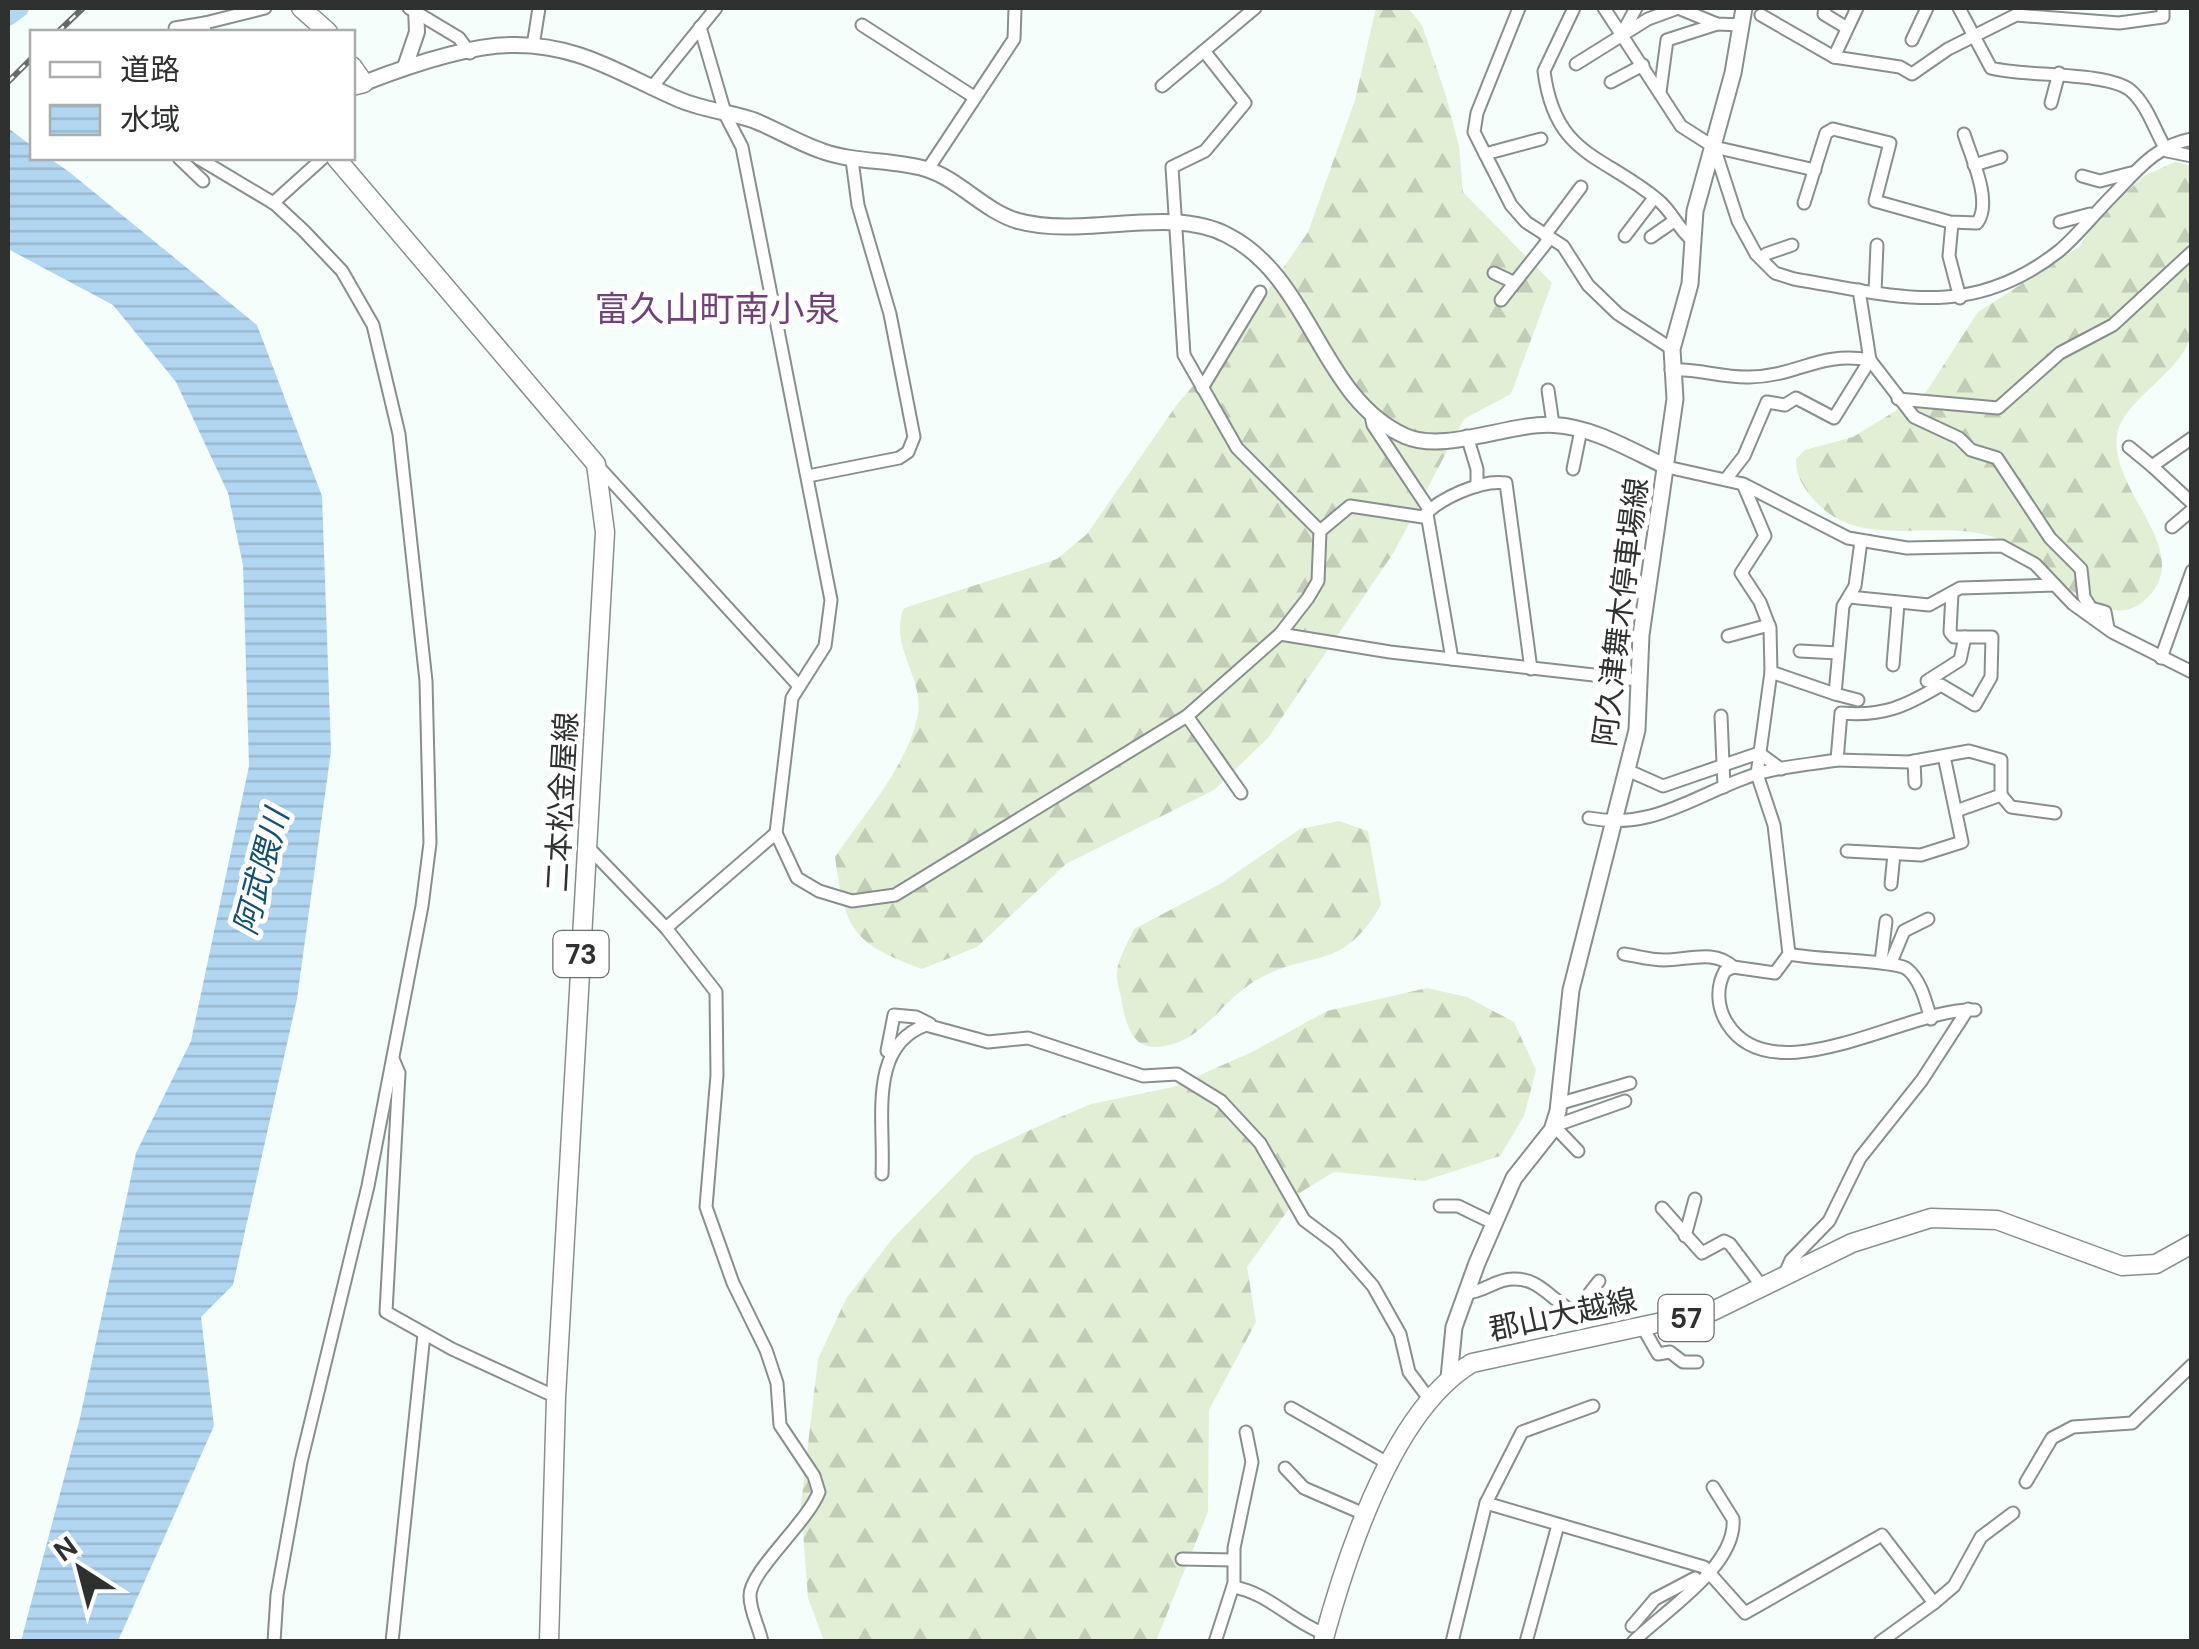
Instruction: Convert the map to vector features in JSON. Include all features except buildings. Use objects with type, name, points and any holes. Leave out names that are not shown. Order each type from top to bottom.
[{"type":"main road","points":[[301,8],[326,30]]},
{"type":"main road","name":"阿久津舞木停車場線","points":[[1449,1378],[1449,1349],[1466,1292],[1514,1178],[1554,1126],[1571,990],[1637,730],[1638,680],[1675,399],[1672,349],[1690,284],[1698,198],[1714,147],[1743,18]]},
{"type":"main road","points":[[338,160],[596,464]]},
{"type":"main road","name":"二本松金屋線","points":[[549,1642],[556,1397],[606,532],[596,464]]},
{"type":"main road","name":"郡山大越線","points":[[1324,1638],[1364,1514],[1430,1400],[1449,1378],[1496,1355],[1713,1311],[1886,1229],[1930,1218],[1997,1220],[2122,1266],[2156,1264],[2192,1244]]},
{"type":"street","points":[[175,28],[204,28],[238,11],[266,8]]},
{"type":"street","points":[[533,46],[539,8]]},
{"type":"street","points":[[652,86],[716,8]]},
{"type":"street","points":[[928,170],[1014,38],[1016,8]]},
{"type":"street","points":[[1162,86],[1255,8]]},
{"type":"street","points":[[1518,8],[1474,123],[1485,154],[1512,205],[1563,246],[1588,286],[1618,314],[1672,349]]},
{"type":"street","points":[[1574,8],[1544,71],[1561,124],[1570,140],[1654,198],[1693,241]]},
{"type":"street","points":[[1604,8],[1681,126],[1714,147],[1815,170]]},
{"type":"street","points":[[1622,34],[1636,8]]},
{"type":"street","points":[[1576,64],[1622,34],[1678,8],[1717,24]]},
{"type":"street","points":[[1825,8],[1824,14],[1847,28]]},
{"type":"street","points":[[1834,57],[1857,8]]},
{"type":"street","points":[[1912,40],[1927,8]]},
{"type":"street","points":[[1959,8],[1993,69],[2059,73],[2128,88],[2164,147],[2192,156]]},
{"type":"street","points":[[2111,8],[2119,23]]},
{"type":"street","points":[[1660,92],[1667,40],[1763,11],[1834,57],[1900,67],[1912,74],[1948,50],[1975,39],[2014,11],[2065,13],[2119,23],[2163,17],[2163,8]]},
{"type":"street","points":[[414,10],[458,38],[470,53]]},
{"type":"street","points":[[405,67],[417,32],[414,10]]},
{"type":"street","points":[[862,25],[974,97]]},
{"type":"street","points":[[700,27],[726,116],[742,148],[825,550],[831,622],[825,646],[792,698],[776,832],[787,860],[804,884],[839,898],[878,900],[895,895],[1187,716],[1280,634],[1318,582],[1320,531],[1237,448],[1181,346],[1174,163],[1206,151],[1245,103],[1204,51]]},
{"type":"street","points":[[358,84],[405,67],[506,44],[533,46],[600,59],[652,86],[726,116],[746,118],[852,160],[928,170],[1000,214],[1030,223],[1073,228],[1176,224],[1225,234],[1282,284],[1303,309],[1328,358],[1369,408],[1412,439],[1553,424],[1581,430],[1667,467],[1743,484],[1832,532],[1861,540],[1907,548],[1996,544],[2026,558],[2072,604],[2108,628],[2192,672]]},
{"type":"street","points":[[1610,82],[1643,65]]},
{"type":"street","points":[[2051,103],[2059,73]]},
{"type":"street","points":[[1804,203],[1828,131],[1890,143],[1876,201],[1952,222],[1974,224],[1981,218],[1974,164],[1964,134]]},
{"type":"street","points":[[1485,154],[1542,138]]},
{"type":"street","points":[[1714,147],[1738,222],[1764,265],[1794,279],[1916,299],[1960,298],[2012,284],[2075,236],[2090,214],[2164,147],[2192,140]]},
{"type":"street","points":[[1974,164],[2001,157]]},
{"type":"street","points":[[181,160],[203,181]]},
{"type":"street","points":[[201,160],[273,203],[331,258],[365,309],[392,390],[426,681],[430,843],[410,982],[368,1186],[301,1462],[277,1595],[274,1642]]},
{"type":"street","points":[[273,203],[321,160]]},
{"type":"street","points":[[808,476],[899,458],[908,452],[914,437],[890,314],[858,205],[852,160]]},
{"type":"street","points":[[2082,176],[2100,180],[2132,173]]},
{"type":"street","points":[[1501,300],[1512,282],[1524,274],[1582,187]]},
{"type":"street","points":[[1624,236],[1654,198]]},
{"type":"street","points":[[2060,222],[2090,214]]},
{"type":"street","points":[[1651,237],[1674,221]]},
{"type":"street","points":[[1952,222],[1949,256],[1960,298]]},
{"type":"street","points":[[1766,254],[1792,245]]},
{"type":"street","points":[[1875,292],[1877,245]]},
{"type":"street","points":[[1898,400],[1998,408],[2060,353],[2114,325],[2192,252]]},
{"type":"street","points":[[1494,273],[1512,282]]},
{"type":"street","points":[[1859,290],[1870,360],[1898,400],[1914,417],[1959,438],[1972,450],[1998,458],[2050,538],[2076,561],[2084,597],[2091,608],[2105,612],[2108,628]]},
{"type":"street","points":[[1202,388],[1260,292]]},
{"type":"street","points":[[1671,370],[1750,378],[1791,373],[1827,356],[1870,360]]},
{"type":"street","points":[[1726,479],[1744,456],[1768,402],[1785,405],[1796,398],[1834,418],[1870,360]]},
{"type":"street","points":[[1548,390],[1553,424]]},
{"type":"street","points":[[1369,408],[1373,425],[1428,511],[1452,658]]},
{"type":"street","points":[[1572,469],[1581,430]]},
{"type":"street","points":[[1467,436],[1477,469],[1476,486]]},
{"type":"street","points":[[2152,466],[2192,438]]},
{"type":"street","points":[[2128,447],[2192,506],[2172,527]]},
{"type":"street","points":[[596,464],[798,686]]},
{"type":"street","points":[[1320,531],[1354,505],[1423,518],[1428,511],[1476,486],[1506,483],[1531,669]]},
{"type":"street","points":[[1624,954],[1662,960],[1710,957],[1725,960],[1733,967],[1775,973],[1789,954],[1774,825],[1757,774],[1771,672],[1769,625],[1760,602],[1741,576],[1743,566],[1766,540],[1743,484]]},
{"type":"street","points":[[1836,694],[1843,606],[1849,597],[1861,540]]},
{"type":"street","points":[[2161,658],[2192,572]]},
{"type":"street","points":[[1849,597],[1898,604],[1936,604],[1960,588],[2056,585]]},
{"type":"street","points":[[1837,760],[1841,714],[1874,715],[1902,709],[1941,685],[1955,689],[1972,706],[1978,703],[1991,677],[1992,637],[1965,637],[1950,632],[1952,593]]},
{"type":"street","points":[[1893,665],[1898,604]]},
{"type":"street","points":[[1728,636],[1769,625]]},
{"type":"street","points":[[1280,634],[1638,680]]},
{"type":"street","points":[[1928,681],[1960,660],[1965,637]]},
{"type":"street","points":[[1800,651],[1838,653]]},
{"type":"street","points":[[1771,672],[1858,700]]},
{"type":"street","points":[[1187,716],[1241,793]]},
{"type":"street","points":[[1720,716],[1724,786]]},
{"type":"street","points":[[1589,818],[1614,823],[1656,818],[1724,786],[1781,769],[1837,760],[1914,761],[1969,750],[2001,760],[2001,795],[2011,807],[2055,813]]},
{"type":"street","points":[[1627,770],[1663,786],[1759,753]]},
{"type":"street","points":[[1759,753],[1781,769]]},
{"type":"street","points":[[1847,851],[1939,852],[1962,842],[1944,756]]},
{"type":"street","points":[[1914,761],[1915,783]]},
{"type":"street","points":[[1956,811],[2001,795]]},
{"type":"street","points":[[666,928],[776,832]]},
{"type":"street","points":[[587,846],[666,928],[717,995],[717,1075],[705,1197],[708,1216],[772,1366],[782,1430],[818,1483],[818,1496],[799,1526],[752,1580],[750,1602],[762,1642]]},
{"type":"street","points":[[1891,884],[1894,854]]},
{"type":"street","points":[[1886,962],[1900,936],[1928,919]]},
{"type":"street","points":[[1886,921],[1886,962]]},
{"type":"street","points":[[1789,954],[1849,963],[1886,962],[1906,968],[1916,978],[1931,1019]]},
{"type":"street","points":[[1733,967],[1721,978],[1721,1011],[1741,1039],[1761,1050],[1798,1051],[1972,1010],[1860,1158],[1828,1221],[1790,1260],[1783,1278]]},
{"type":"street","points":[[882,1174],[887,1056],[894,1015],[916,1017],[988,1042],[1028,1038],[1143,1076],[1176,1074],[1221,1101],[1260,1143],[1304,1220],[1336,1244],[1373,1286],[1400,1334],[1410,1372],[1430,1400]]},
{"type":"street","points":[[887,1056],[905,1034],[930,1024]]},
{"type":"street","points":[[392,1060],[399,1073],[384,1305],[388,1316],[556,1397]]},
{"type":"street","points":[[1558,1104],[1630,1084]]},
{"type":"street","points":[[1578,1151],[1554,1126],[1625,1101]]},
{"type":"street","points":[[1686,1236],[1695,1199]]},
{"type":"street","points":[[1440,1206],[1458,1206],[1496,1224]]},
{"type":"street","points":[[1662,1208],[1702,1253],[1727,1242],[1764,1289]]},
{"type":"street","points":[[1466,1292],[1478,1292],[1507,1279],[1524,1280],[1575,1312],[1599,1281]]},
{"type":"street","points":[[1642,1326],[1658,1354],[1670,1352],[1683,1362],[1697,1362]]},
{"type":"street","points":[[392,1642],[424,1334]]},
{"type":"street","points":[[2026,1482],[2052,1438],[2073,1427],[2132,1422],[2192,1365]]},
{"type":"street","points":[[1452,1642],[1486,1503],[1522,1432],[1593,1406]]},
{"type":"street","points":[[1291,1408],[1391,1465]]},
{"type":"street","points":[[1215,1642],[1233,1587],[1233,1560],[1252,1462],[1246,1432]]},
{"type":"street","points":[[1286,1468],[1304,1488],[1364,1514]]},
{"type":"street","points":[[1633,1642],[1712,1572],[1729,1548],[1734,1527],[1712,1487]]},
{"type":"street","points":[[1486,1503],[1712,1572],[1737,1609],[1749,1612],[1882,1536],[1934,1602]]},
{"type":"street","points":[[1880,1642],[1954,1586],[1981,1537],[2013,1513]]},
{"type":"street","points":[[1526,1642],[1558,1525]]},
{"type":"street","points":[[1182,1559],[1233,1560]]},
{"type":"street","points":[[1632,1626],[1655,1599],[1712,1572]]},
{"type":"street","points":[[1233,1587],[1258,1594],[1294,1622],[1324,1638]]},
{"type":"green space","points":[[1376,8],[1408,8],[1422,25],[1459,146],[1463,192],[1552,283],[1511,394],[1464,419],[1394,552],[1268,738],[1214,790],[1066,864],[977,947],[922,969],[880,951],[856,931],[848,918],[835,857],[895,771],[913,733],[918,701],[900,635],[904,608],[1057,559],[1087,534],[1178,403],[1233,341],[1308,232],[1355,100]]},
{"type":"green space","points":[[2175,162],[2191,166],[2192,329],[2176,362],[2129,410],[2117,436],[2118,458],[2158,543],[2162,563],[2158,583],[2144,601],[2126,610],[2108,609],[2088,601],[1994,537],[1947,530],[1876,530],[1833,516],[1814,500],[1797,470],[1796,459],[1805,450],[1853,437],[1926,392],[1978,312],[2079,247],[2099,218],[2144,176]]},
{"type":"green space","points":[[1339,821],[1368,831],[1381,905],[1366,927],[1338,951],[1255,981],[1187,1038],[1152,1047],[1137,1040],[1124,1015],[1117,976],[1119,961],[1134,929],[1220,884],[1300,829]]},
{"type":"green space","points":[[1427,988],[1467,997],[1514,1022],[1536,1070],[1524,1116],[1500,1156],[1424,1181],[1334,1172],[1301,1192],[1247,1267],[1256,1322],[1209,1410],[1208,1512],[1156,1641],[824,1641],[808,1598],[801,1504],[818,1359],[846,1299],[893,1238],[974,1156],[1091,1104],[1173,1087],[1252,1052],[1327,1011]]},
{"type":"water","name":"阿武隈川","points":[[8,128],[30,144],[30,160],[52,160],[68,171],[257,325],[322,496],[331,751],[297,999],[233,1285],[201,1317],[214,1426],[118,1641],[21,1641],[80,1418],[136,1153],[191,1041],[249,766],[243,565],[228,493],[176,382],[113,305],[8,249]]},
{"type":"waterway","points":[[8,17],[20,8]]},
{"type":"railway","points":[[60,30],[83,8]]},
{"type":"railway","points":[[8,82],[30,60]]},
{"type":"district","name":"富久山町南小泉","points":[[717,309]]}]
